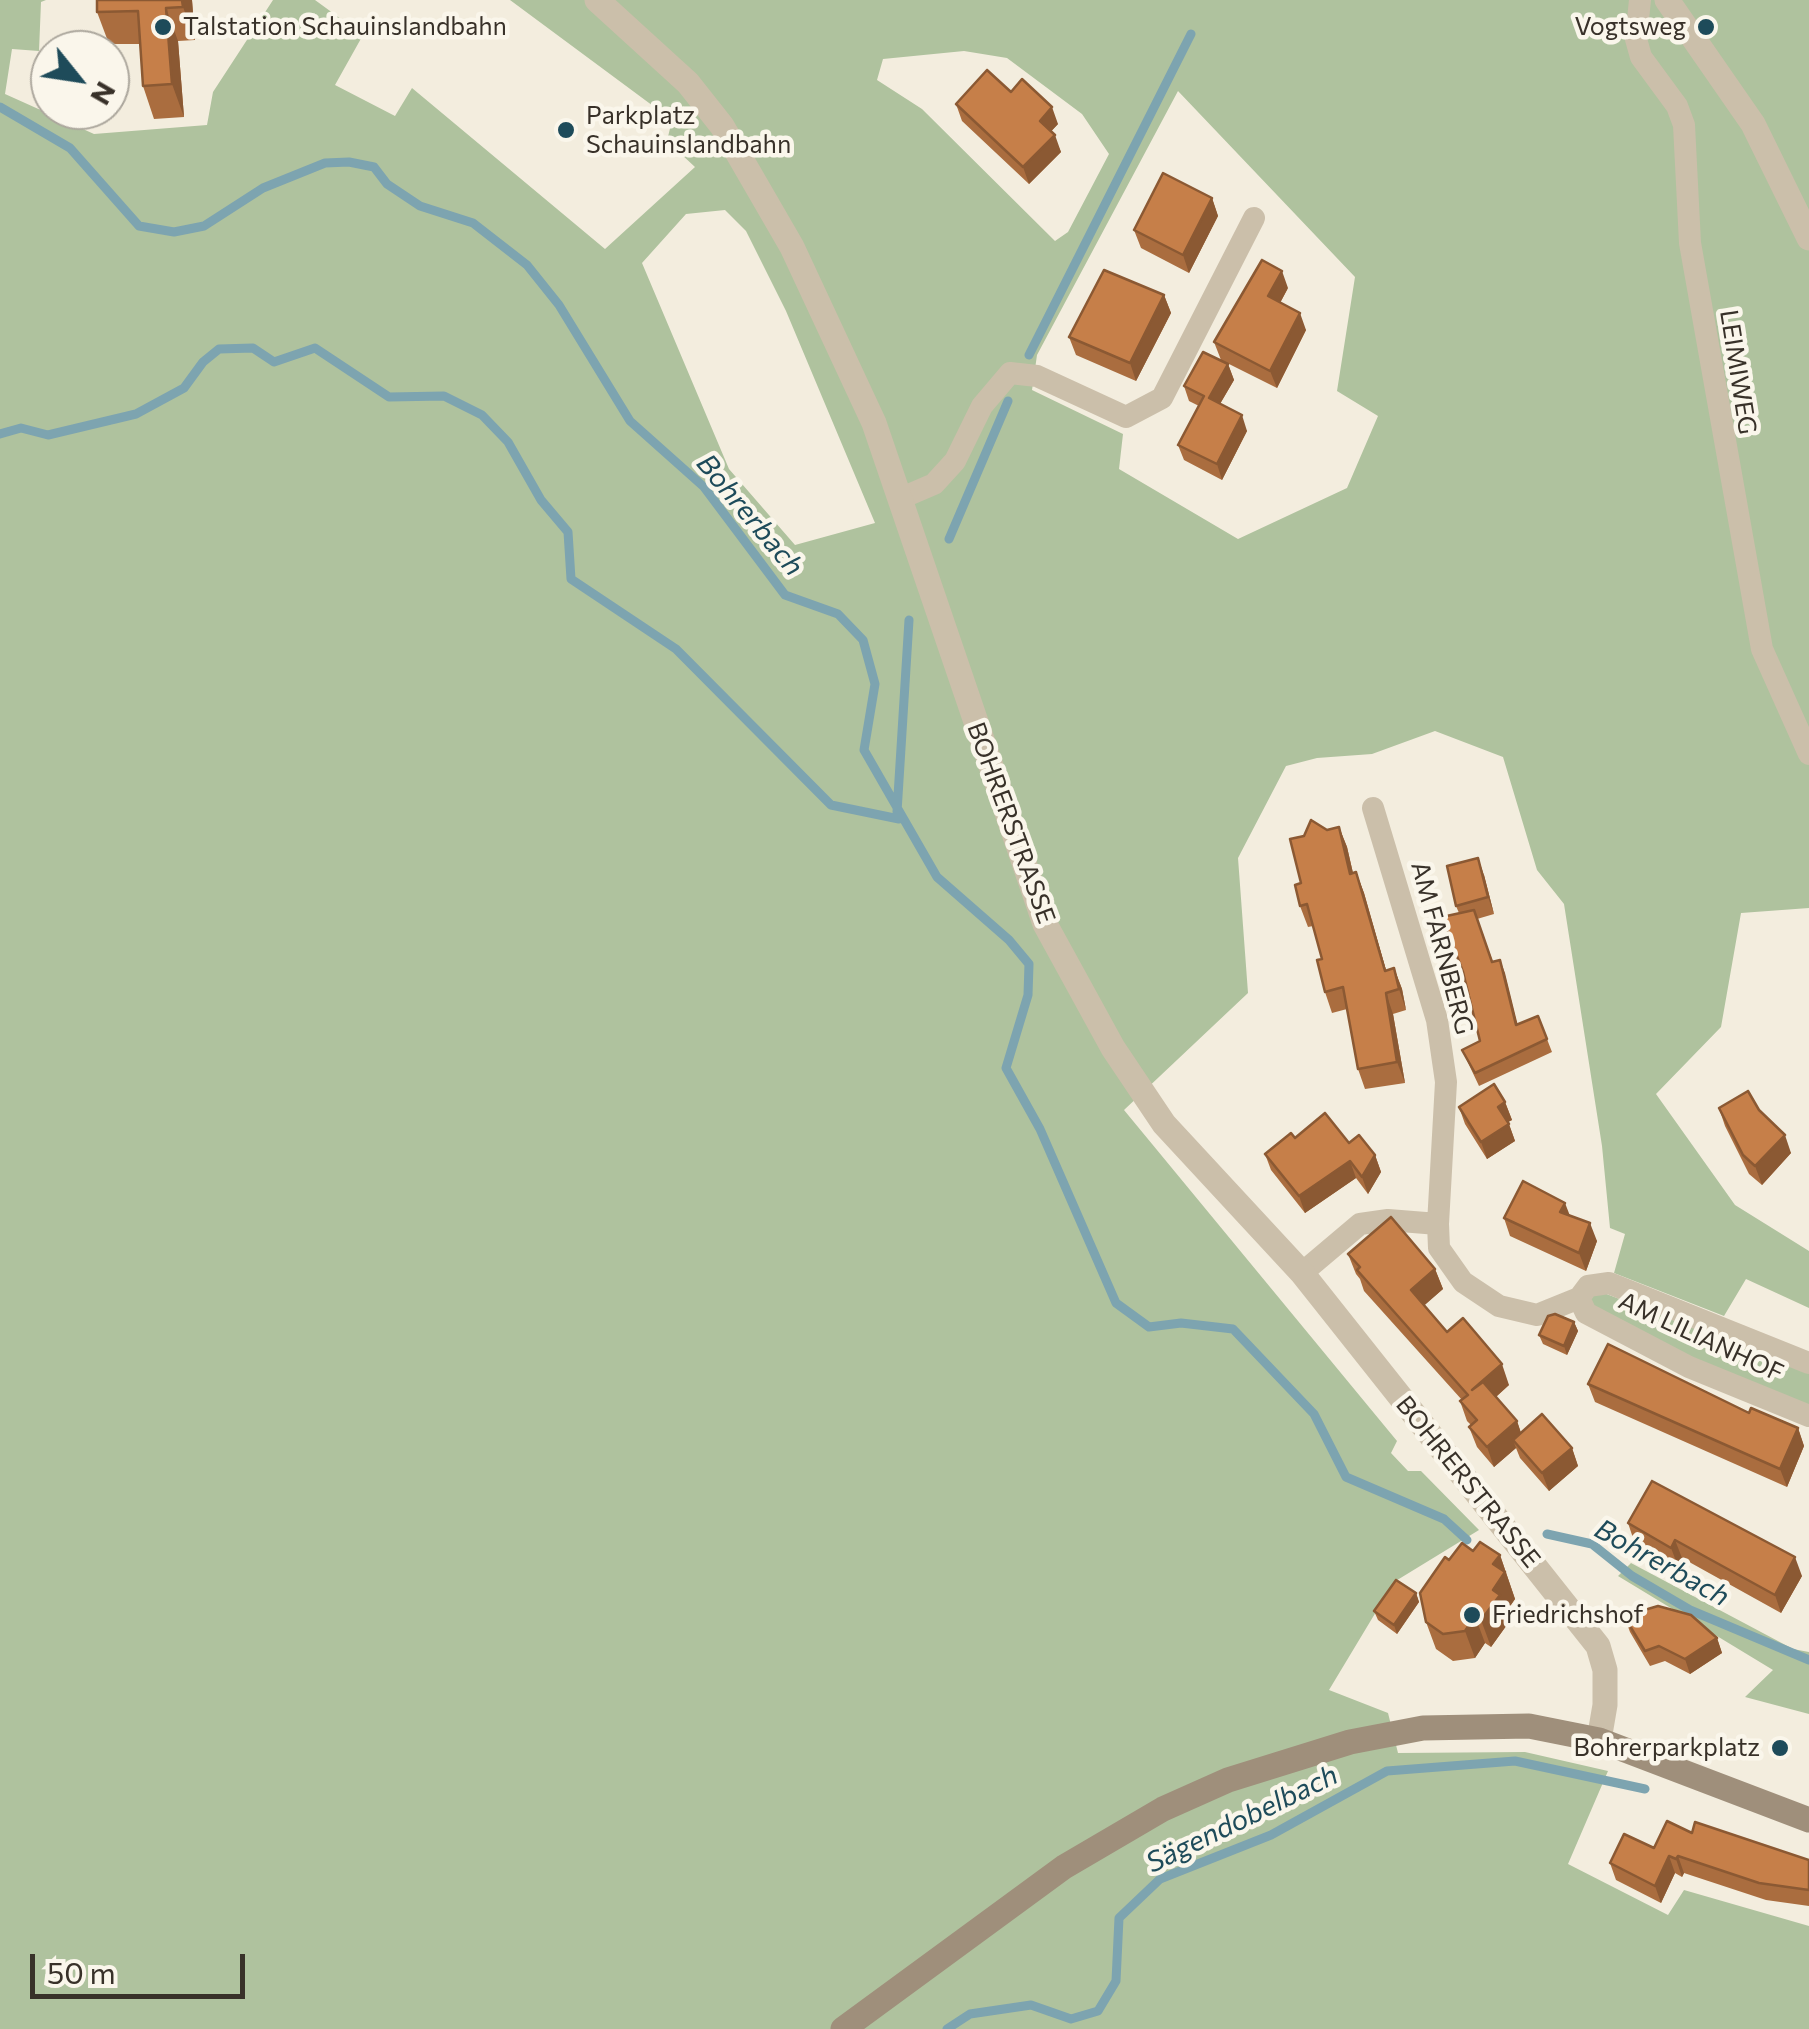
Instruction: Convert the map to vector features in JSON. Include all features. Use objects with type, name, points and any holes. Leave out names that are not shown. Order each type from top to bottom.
[{"type":"main road","points":[[843,2029],[1064,1868],[1163,1809],[1228,1780],[1350,1742],[1423,1728],[1529,1726],[1599,1740],[1809,1820]]},
{"type":"street","name":"BOHRERSTRASSE","points":[[597,0],[688,84],[732,141],[792,247],[874,422],[1045,924],[1150,1105],[1302,1273],[1598,1646],[1604,1670],[1605,1706],[1599,1740]]},
{"type":"street","name":"LEIMIWEG","points":[[1640,0],[1636,39],[1641,58],[1666,89],[1684,124],[1690,243],[1762,649],[1809,754]]},
{"type":"street","points":[[1666,0],[1753,124],[1809,238]]},
{"type":"street","points":[[899,499],[934,484],[982,406],[1010,373],[1038,376],[1126,417],[1162,398],[1254,218]]},
{"type":"street","name":"AM FARNBERG","points":[[1373,808],[1437,1020],[1446,1082],[1438,1224]]},
{"type":"street","points":[[1302,1273],[1360,1224],[1388,1220],[1438,1224]]},
{"type":"street","name":"AM LILIANHOF","points":[[1438,1224],[1438,1248],[1462,1282],[1499,1306],[1537,1315],[1579,1298],[1588,1286],[1609,1283],[1809,1362]]},
{"type":"street","name":"AM LILIANHOF","points":[[1579,1298],[1586,1314],[1689,1367],[1809,1416]]},
{"type":"green space","points":[[0,0],[46,0],[41,2],[40,30],[30,30],[30,50],[12,49],[5,94],[30,105],[30,130],[85,130],[94,134],[207,125],[213,92],[273,0],[315,0],[363,35],[335,85],[395,116],[412,88],[605,249],[695,167],[667,141],[672,120],[510,0],[1809,0],[1809,908],[1741,913],[1721,1027],[1656,1094],[1735,1205],[1809,1251],[1809,1308],[1746,1279],[1724,1316],[1614,1273],[1625,1234],[1610,1228],[1602,1146],[1564,904],[1537,870],[1503,757],[1435,731],[1372,754],[1317,758],[1286,766],[1238,858],[1248,993],[1124,1110],[1397,1441],[1391,1453],[1408,1471],[1421,1471],[1479,1530],[1394,1582],[1329,1690],[1388,1713],[1398,1753],[1525,1752],[1608,1771],[1568,1864],[1668,1915],[1684,1890],[1809,1926],[1809,2029],[0,2029]],"holes":[[[964,51],[1007,58],[1082,114],[1109,154],[1068,232],[1055,241],[922,109],[877,80],[883,59]],[[1178,91],[1355,277],[1337,391],[1378,416],[1347,488],[1238,539],[1119,469],[1123,434],[1032,390],[1037,355]],[[725,210],[746,231],[786,311],[875,523],[795,545],[729,469],[642,263],[686,214]]]},
{"type":"green space","points":[[1604,1293],[1809,1372],[1809,1406],[1698,1364],[1589,1303],[1593,1296]]},
{"type":"green space","points":[[1631,1563],[1793,1649],[1809,1652],[1809,1714],[1745,1697],[1773,1670],[1618,1576]]},
{"type":"building","points":[[97,0],[182,0],[183,7],[166,8],[172,84],[143,86],[138,11],[97,12]]},
{"type":"building","points":[[987,70],[1011,92],[1022,79],[1052,107],[1040,121],[1055,135],[1023,167],[956,104]]},
{"type":"building","points":[[1163,173],[1212,198],[1183,255],[1134,230]]},
{"type":"building","points":[[1262,260],[1282,271],[1268,296],[1300,313],[1270,371],[1214,342]]},
{"type":"building","points":[[1104,270],[1164,295],[1130,363],[1069,337]]},
{"type":"building","points":[[1203,352],[1228,364],[1209,398],[1242,415],[1217,464],[1178,445],[1204,396],[1184,386]]},
{"type":"building","points":[[1311,820],[1327,830],[1339,827],[1350,874],[1356,872],[1385,971],[1394,968],[1399,989],[1386,993],[1397,1062],[1358,1069],[1343,987],[1325,992],[1317,960],[1322,959],[1307,904],[1300,906],[1295,885],[1301,883],[1290,839],[1304,836]]},
{"type":"building","points":[[1478,858],[1488,897],[1456,906],[1447,866]]},
{"type":"building","points":[[1474,910],[1492,962],[1500,960],[1516,1025],[1538,1016],[1547,1039],[1475,1073],[1462,1050],[1480,1041],[1463,972],[1442,917]]},
{"type":"building","points":[[1494,1084],[1505,1102],[1498,1107],[1509,1124],[1481,1142],[1459,1107]]},
{"type":"building","points":[[1748,1091],[1759,1110],[1785,1135],[1755,1166],[1743,1155],[1719,1108]]},
{"type":"building","points":[[1325,1113],[1349,1143],[1359,1135],[1375,1155],[1362,1177],[1350,1161],[1299,1196],[1265,1154],[1291,1133],[1295,1138]]},
{"type":"building","points":[[1523,1181],[1565,1203],[1560,1212],[1590,1223],[1579,1253],[1504,1218]]},
{"type":"building","points":[[1391,1217],[1435,1269],[1411,1290],[1447,1332],[1463,1318],[1502,1364],[1472,1390],[1483,1382],[1517,1421],[1487,1447],[1469,1427],[1477,1420],[1460,1401],[1468,1395],[1357,1270],[1360,1267],[1348,1254]]},
{"type":"building","points":[[1555,1314],[1574,1322],[1564,1346],[1539,1335],[1548,1316]]},
{"type":"building","points":[[1608,1344],[1749,1413],[1751,1408],[1798,1428],[1780,1469],[1588,1384]]},
{"type":"building","points":[[1542,1414],[1572,1448],[1542,1473],[1513,1440]]},
{"type":"building","points":[[1652,1481],[1795,1557],[1775,1595],[1675,1540],[1671,1548],[1628,1523]]},
{"type":"building","points":[[1480,1542],[1500,1555],[1493,1564],[1505,1572],[1493,1590],[1500,1595],[1481,1620],[1475,1616],[1465,1631],[1443,1634],[1426,1622],[1420,1593],[1445,1557],[1449,1560],[1462,1543],[1473,1551]]},
{"type":"building","points":[[1396,1580],[1416,1593],[1394,1625],[1374,1611]]},
{"type":"building","points":[[1658,1606],[1691,1615],[1717,1638],[1685,1659],[1659,1646],[1645,1651],[1624,1616]]},
{"type":"building","points":[[1667,1821],[1692,1833],[1695,1822],[1809,1860],[1809,1890],[1759,1883],[1678,1856],[1669,1856],[1655,1886],[1610,1863],[1624,1834],[1654,1848]]},
{"type":"waterway","points":[[1029,355],[1191,34]]},
{"type":"waterway","name":"Bohrerbach","points":[[0,107],[70,148],[139,226],[174,232],[204,226],[263,188],[325,163],[349,162],[374,167],[387,184],[420,206],[473,223],[527,265],[559,305],[630,421],[704,487],[785,595],[838,614],[863,640],[875,684],[864,750],[937,877],[1009,940],[1029,964],[1028,995],[1006,1068],[1040,1129],[1116,1303],[1149,1327],[1181,1323],[1233,1329],[1314,1414],[1346,1477],[1444,1519],[1467,1540]]},
{"type":"waterway","points":[[0,434],[21,428],[48,435],[136,414],[184,388],[203,362],[219,349],[253,348],[274,362],[315,348],[389,397],[444,396],[482,415],[508,442],[541,500],[568,532],[571,579],[676,649],[831,805],[899,819]]},
{"type":"waterway","points":[[949,539],[1008,401]]},
{"type":"waterway","points":[[897,812],[909,620]]},
{"type":"waterway","name":"Bohrerbach","points":[[1547,1534],[1592,1544],[1632,1576],[1690,1610],[1809,1660]]},
{"type":"waterway","name":"Sägendobelbach","points":[[947,2029],[970,2014],[1031,2005],[1071,2019],[1098,2011],[1116,1981],[1119,1918],[1160,1879],[1271,1835],[1387,1771],[1515,1761],[1645,1789]]},
{"type":"place","name":"Talstation Schauinslandbahn","points":[[163,27]]},
{"type":"place","name":"Vogtsweg","points":[[1706,27]]},
{"type":"place","name":"Parkplatz Schauinslandbahn","points":[[566,130]]},
{"type":"place","name":"Friedrichshof","points":[[1472,1615]]},
{"type":"place","name":"Bohrerparkplatz","points":[[1780,1748]]}]
